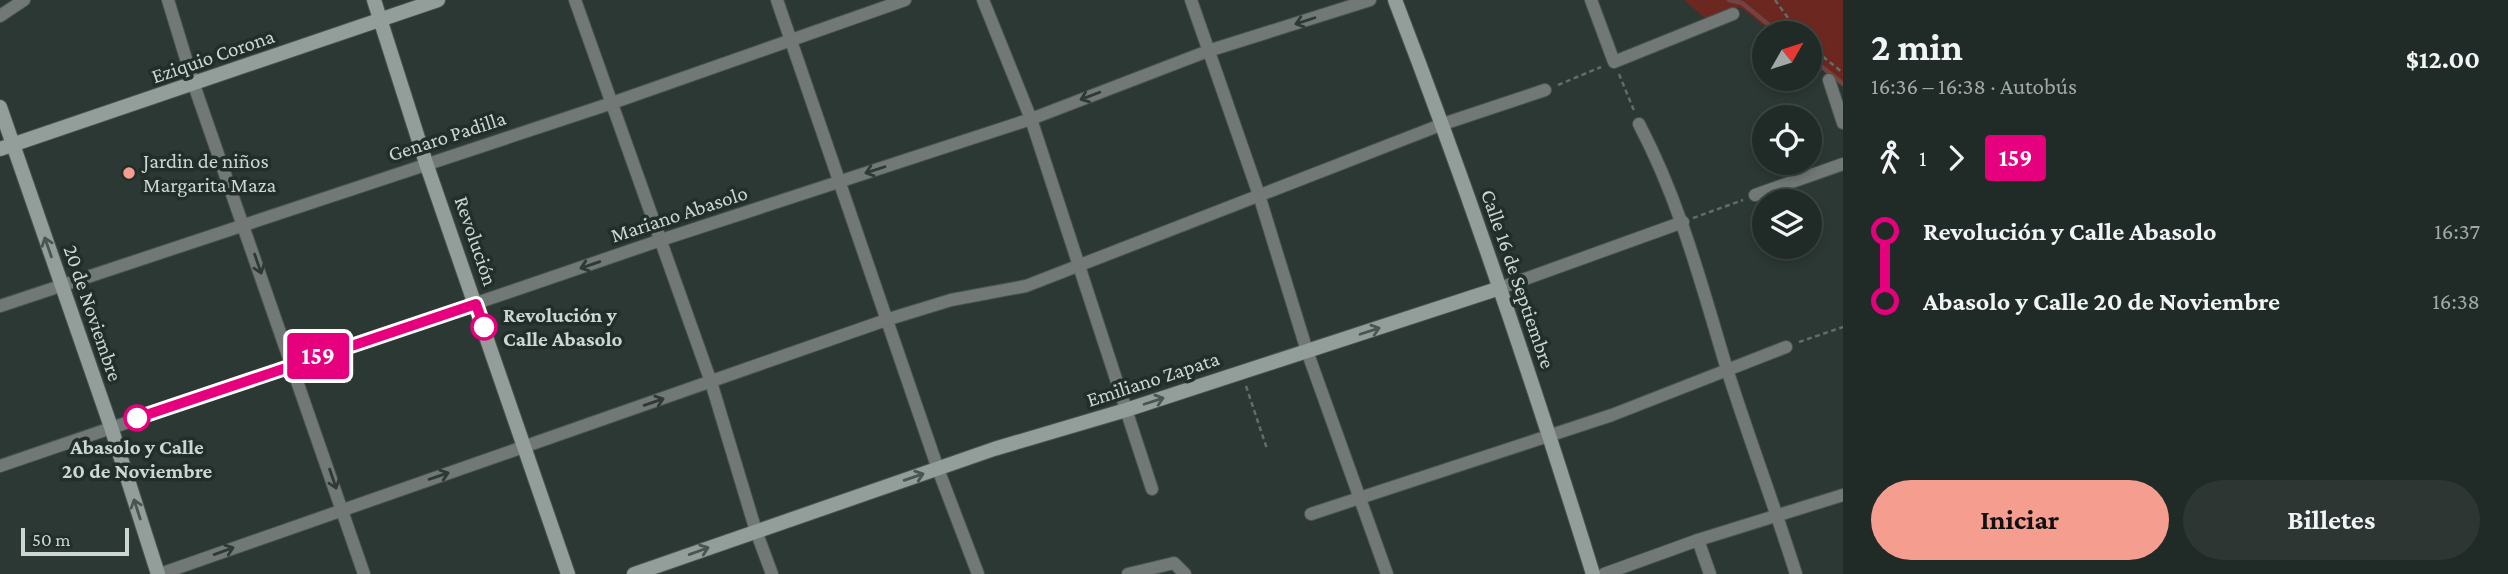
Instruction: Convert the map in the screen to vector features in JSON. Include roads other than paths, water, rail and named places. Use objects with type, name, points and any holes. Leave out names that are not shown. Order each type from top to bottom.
[{"type":"street","points":[[0,16],[24,0]]},
{"type":"street","points":[[168,0],[194,85],[365,574]]},
{"type":"street","name":"Revolución","points":[[374,0],[426,163],[568,574]]},
{"type":"street","name":"Eziquio Corona","points":[[6,147],[438,0]]},
{"type":"street","points":[[575,0],[711,382],[756,531],[772,574]]},
{"type":"street","points":[[777,0],[938,469],[978,574]]},
{"type":"street","name":"Genaro Padilla","points":[[0,306],[612,103],[905,0]]},
{"type":"street","points":[[983,0],[1031,119],[1081,264],[1152,489]]},
{"type":"street","points":[[1191,0],[1259,195],[1307,351],[1362,498],[1387,574]]},
{"type":"street","name":"Mariano Abasolo","points":[[0,466],[661,240],[1031,119],[1208,51],[1370,0]]},
{"type":"street","name":"Calle 16 de Septiembre","points":[[1395,0],[1443,124],[1500,288],[1593,574]]},
{"type":"street","points":[[1591,0],[1614,62],[1733,14]]},
{"type":"street","points":[[1829,80],[1843,123]]},
{"type":"street","points":[[159,574],[888,319],[951,300],[1026,286],[1443,124],[1545,90]]},
{"type":"street","name":"20 de Noviembre","points":[[0,107],[6,147],[61,285],[159,574]]},
{"type":"street","points":[[1640,124],[1665,173],[1684,222],[1727,368],[1796,574]]},
{"type":"street","points":[[1772,189],[1843,163]]},
{"type":"street","name":"Emiliano Zapata","points":[[634,574],[938,469],[1500,288],[1684,222]]},
{"type":"street","points":[[1311,514],[1612,415],[1786,347]]},
{"type":"street","points":[[1604,574],[1698,540],[1843,495]]},
{"type":"street","points":[[1698,540],[1710,574]]},
{"type":"street","points":[[1128,574],[1174,563],[1185,574]]},
{"type":"waterway","points":[[1729,0],[1742,3],[1764,21]]},
{"type":"waterway","points":[[1822,67],[1843,84]]},
{"type":"place","name":"Jardin de niños Margarita Maza","points":[[129,173]]},
{"type":"place","name":"Revolución y Calle Abasolo","points":[[484,327]]},
{"type":"place","name":"Abasolo y Calle 20 de Noviembre","points":[[137,418]]}]
